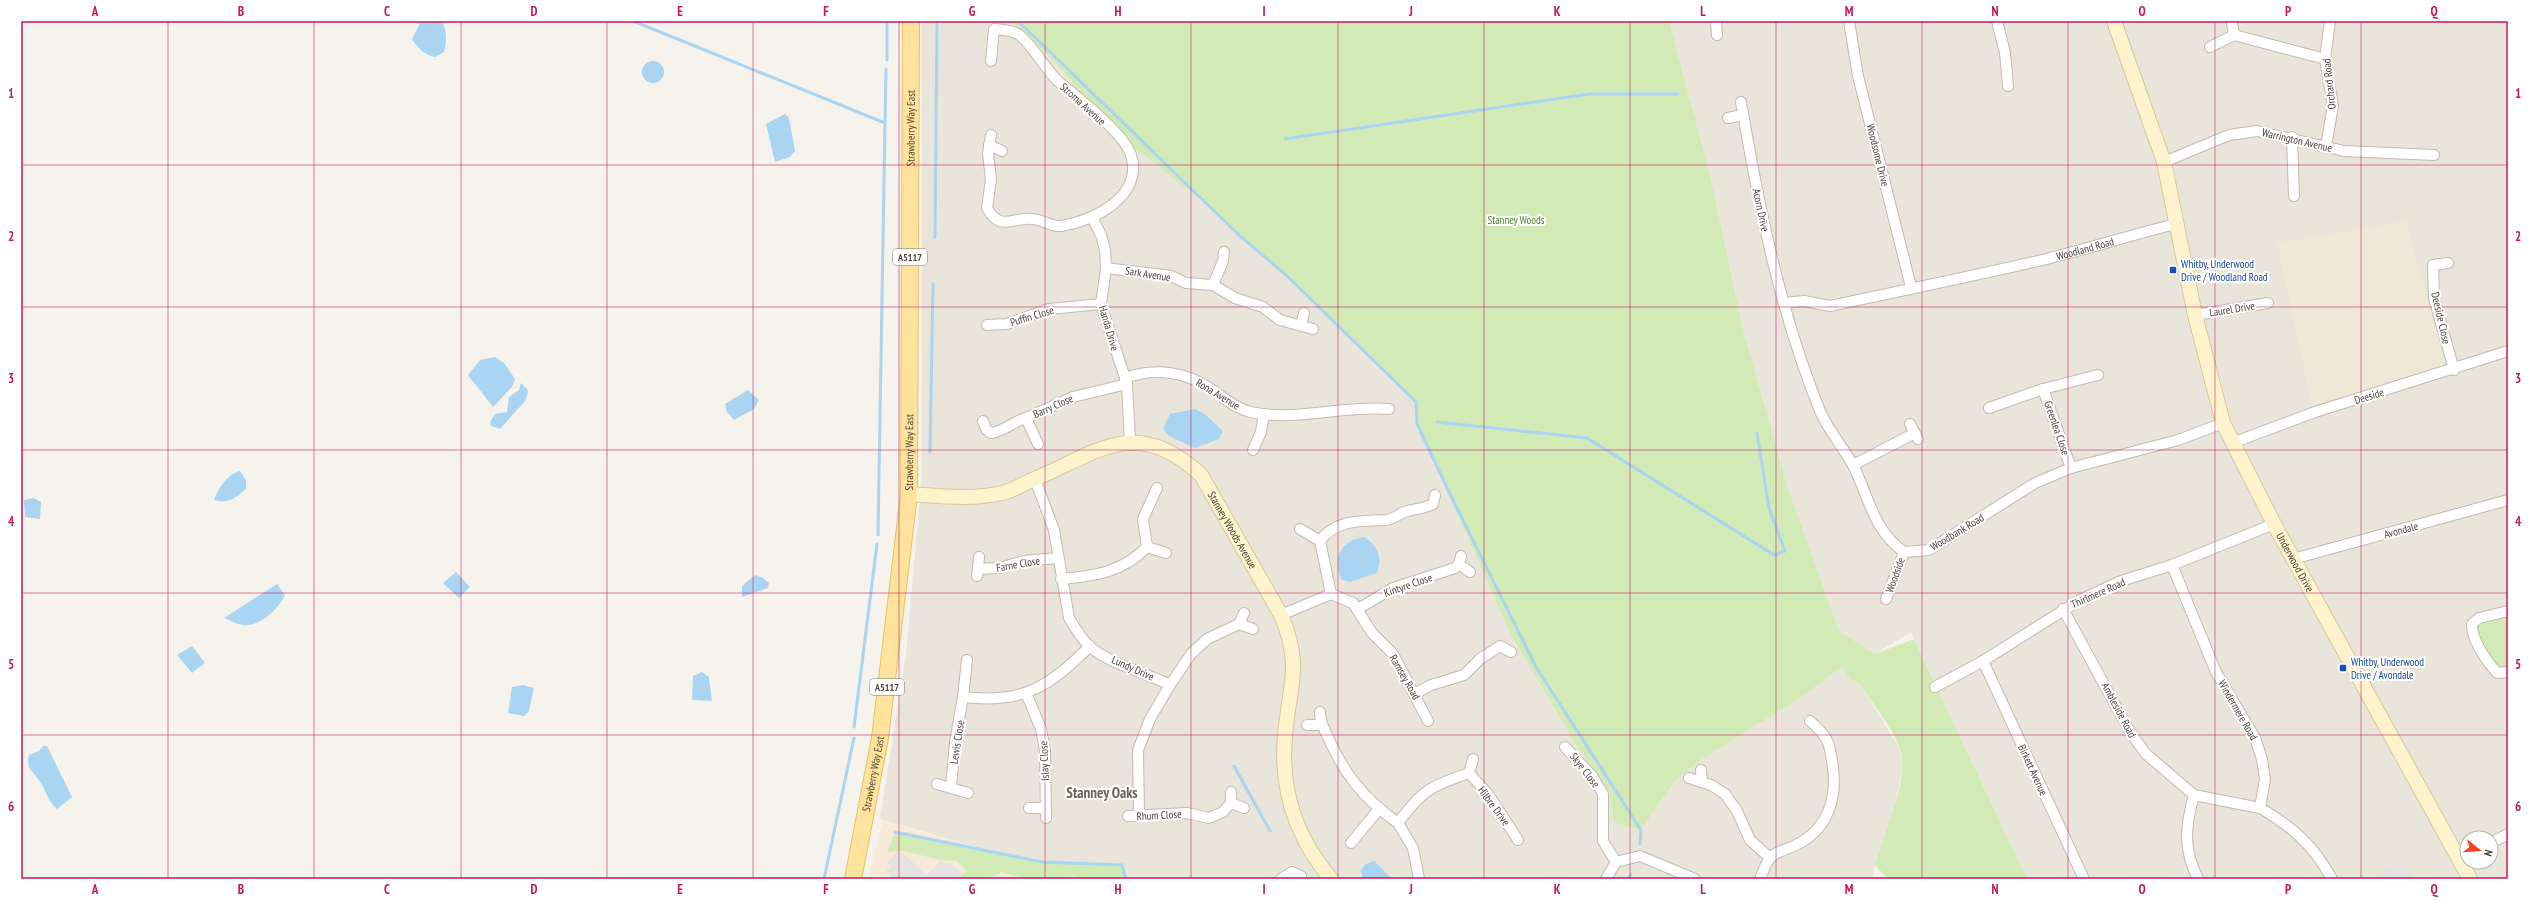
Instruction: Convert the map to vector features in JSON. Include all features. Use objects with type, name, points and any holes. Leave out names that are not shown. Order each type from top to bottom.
[{"type":"main road","name":"Strawberry Way East","points":[[853,879],[880,738],[909,494],[911,21]]},
{"type":"street","points":[[1716,21],[1717,35]]},
{"type":"street","name":"Woodsome Drive","points":[[1849,21],[1858,76],[1911,288]]},
{"type":"street","points":[[1997,21],[2005,53],[2008,86]]},
{"type":"street","points":[[2114,21],[2164,162],[2176,224]]},
{"type":"street","name":"Orchard Road","points":[[2326,146],[2333,106],[2325,59],[2330,21]]},
{"type":"street","points":[[2232,23],[2234,35]]},
{"type":"street","name":"Stroma Avenue","points":[[991,61],[994,30],[1019,34],[1058,81],[1083,102],[1125,143],[1131,156],[1130,182],[1125,193],[1115,203],[1092,217]]},
{"type":"street","points":[[2210,47],[2234,35],[2325,59]]},
{"type":"street","name":"Acorn Drive","points":[[1741,102],[1770,251],[1784,303]]},
{"type":"street","points":[[1728,118],[1743,115]]},
{"type":"street","name":"Warrington Avenue","points":[[2164,162],[2229,135],[2257,131],[2360,152],[2434,155]]},
{"type":"street","points":[[2292,138],[2294,196]]},
{"type":"street","points":[[1002,151],[990,140],[988,163],[990,186],[987,208],[995,218],[1013,223],[1032,218],[1060,226],[1092,217]]},
{"type":"street","name":"Handa Drive","points":[[1092,217],[1101,235],[1106,268],[1101,304],[1126,381],[1130,441]]},
{"type":"street","name":"Woodland Road","points":[[1784,303],[1804,301],[1830,306],[2036,261],[2112,242],[2131,234],[2176,224]]},
{"type":"street","name":"Underwood Drive","points":[[2176,224],[2195,315],[2222,423],[2293,559],[2459,850]]},
{"type":"street","points":[[1213,285],[1223,261],[1224,252]]},
{"type":"street","name":"Deeside Close","points":[[2448,262],[2433,261],[2434,298],[2454,370]]},
{"type":"street","name":"Sark Avenue","points":[[1106,268],[1171,276],[1186,283],[1213,285],[1235,298],[1269,310],[1280,320],[1313,329]]},
{"type":"street","points":[[1784,303],[1820,412],[1853,465],[1885,536],[1904,552]]},
{"type":"street","name":"Laurel Drive","points":[[2195,315],[2268,303]]},
{"type":"street","name":"Puffin Close","points":[[987,325],[1007,324],[1049,309],[1101,304]]},
{"type":"street","points":[[1301,326],[1304,313]]},
{"type":"street","name":"Deeside","points":[[2232,443],[2315,412],[2454,370],[2508,351]]},
{"type":"street","name":"Rona Avenue","points":[[1126,381],[1159,372],[1174,372],[1204,384],[1237,408],[1264,414],[1333,412],[1357,407],[1389,408]]},
{"type":"street","name":"Greenlea Close","points":[[1989,408],[2043,389],[2098,375]]},
{"type":"street","name":"Barry Close","points":[[983,421],[988,437],[1004,431],[1016,421],[1072,397],[1126,381]]},
{"type":"street","name":"Greenlea Close","points":[[2043,389],[2071,468]]},
{"type":"street","points":[[1254,450],[1261,432],[1264,414]]},
{"type":"street","name":"Barry Close","points":[[1026,418],[1038,444]]},
{"type":"street","name":"Woodbank Road","points":[[1904,552],[1929,550],[2035,483],[2071,468],[2178,440],[2222,423]]},
{"type":"street","points":[[1853,465],[1914,432]]},
{"type":"street","name":"Stanney Woods Avenue","points":[[909,494],[976,497],[1004,493],[1097,449],[1130,441],[1147,443],[1184,459],[1200,475],[1281,614],[1289,634],[1294,670],[1284,759],[1287,790],[1291,809],[1304,843],[1331,879]]},
{"type":"street","name":"Lundy Drive","points":[[1035,479],[1054,530],[1061,579],[1069,618],[1090,646],[1117,662],[1149,674],[1170,685]]},
{"type":"street","points":[[1147,547],[1143,519],[1157,488]]},
{"type":"street","name":"Avondale","points":[[2293,559],[2508,500]]},
{"type":"street","points":[[1320,541],[1327,532],[1338,525],[1393,518],[1404,512],[1436,503]]},
{"type":"street","name":"Thirlmere Road","points":[[1934,688],[1983,661],[2064,609],[2121,581],[2172,565],[2274,524]]},
{"type":"street","points":[[1281,614],[1331,594],[1320,541],[1300,529]]},
{"type":"street","points":[[1147,547],[1166,553]]},
{"type":"street","points":[[1061,579],[1094,576],[1119,569],[1137,558],[1147,547]]},
{"type":"street","name":"Woodside","points":[[1886,599],[1904,552]]},
{"type":"street","name":"Farne Close","points":[[979,557],[977,572],[1024,561],[1058,558]]},
{"type":"street","name":"Kintyre Close","points":[[1358,609],[1393,588],[1443,573],[1460,560],[1470,572]]},
{"type":"street","name":"Windermere Road","points":[[2172,565],[2216,672],[2255,738],[2260,752],[2265,779],[2260,808]]},
{"type":"street","name":"Ramsey Road","points":[[1331,594],[1346,598],[1358,609],[1372,633],[1393,654],[1416,693],[1428,721]]},
{"type":"street","name":"Ambleside Road","points":[[2064,609],[2137,744],[2161,768],[2194,795],[2260,808]]},
{"type":"street","points":[[2508,611],[2479,618],[2472,624],[2471,632],[2491,667],[2498,673],[2508,672]]},
{"type":"street","points":[[1139,816],[1138,750],[1150,719],[1170,685],[1191,654],[1207,639],[1239,624],[1244,613]]},
{"type":"street","points":[[1239,624],[1253,629]]},
{"type":"street","points":[[1416,693],[1431,685],[1464,675],[1500,642],[1511,652]]},
{"type":"street","points":[[963,697],[984,700],[1011,698],[1026,693],[1063,674],[1090,646]]},
{"type":"street","name":"Lewis Close","points":[[951,787],[955,742],[968,660]]},
{"type":"street","name":"Birkett Avenue","points":[[1983,661],[2084,879]]},
{"type":"street","name":"Islay Close","points":[[1026,693],[1041,729],[1045,750],[1046,813],[1030,808]]},
{"type":"street","points":[[1320,712],[1320,725],[1332,752],[1350,779],[1379,809],[1398,822],[1413,848],[1418,879]]},
{"type":"street","points":[[1760,879],[1770,858],[1807,838],[1826,819],[1832,804],[1835,788],[1829,742],[1825,734],[1810,720]]},
{"type":"street","points":[[1307,725],[1320,725]]},
{"type":"street","name":"Skye Close","points":[[1566,747],[1592,776],[1603,794],[1603,841],[1616,862]]},
{"type":"street","points":[[1398,822],[1414,801],[1430,788],[1469,773],[1473,758]]},
{"type":"street","points":[[1701,770],[1702,782]]},
{"type":"street","name":"Hilbre Drive","points":[[1469,773],[1488,794],[1518,840]]},
{"type":"street","points":[[1689,778],[1718,789],[1725,794],[1737,811],[1750,840],[1770,858]]},
{"type":"street","points":[[937,784],[968,793]]},
{"type":"street","points":[[1231,792],[1231,803],[1244,808]]},
{"type":"street","points":[[2194,795],[2187,826],[2187,853],[2198,879]]},
{"type":"street","name":"Rhum Close","points":[[1128,816],[1187,813],[1208,818],[1223,812],[1231,803]]},
{"type":"street","points":[[2260,808],[2280,819],[2306,840],[2332,879]]},
{"type":"street","points":[[1351,843],[1379,809]]},
{"type":"street","points":[[1606,879],[1616,862],[1640,856],[1696,879]]},
{"type":"street","points":[[1281,879],[1297,874],[1291,862]]},
{"type":"shaded area","points":[[922,21],[1009,21],[1054,61],[1085,98],[1286,275],[1416,402],[1417,424],[1512,637],[1578,748],[1609,792],[1614,823],[1641,830],[1676,779],[1701,760],[1800,698],[1842,667],[1850,679],[1860,684],[1900,749],[1902,769],[1893,816],[1879,849],[1872,879],[1087,879],[880,819],[906,655],[922,474]]},
{"type":"shaded area","points":[[1669,21],[2508,21],[2508,879],[2027,879],[1911,632],[1875,654],[1839,631],[1787,485],[1744,333],[1710,175]]},
{"type":"shaded area","points":[[2406,221],[2447,371],[2312,405],[2277,243]]},
{"type":"shaded area","points":[[883,821],[1087,879],[868,879]]},
{"type":"shaded area","points":[[899,850],[927,875],[941,860],[946,865],[949,862],[962,873],[957,879],[890,879],[892,877],[886,871],[891,867],[887,863]]},
{"type":"shaded area","points":[[2404,860],[2414,879],[2377,879],[2375,876]]},
{"type":"green space","name":"Stanney Woods","points":[[1010,21],[1669,21],[1710,175],[1744,333],[1787,485],[1839,631],[1875,654],[1914,639],[2027,879],[1888,879],[1875,865],[1899,792],[1902,762],[1900,749],[1894,735],[1860,684],[1850,679],[1842,667],[1800,698],[1701,760],[1676,779],[1641,830],[1614,823],[1609,792],[1578,748],[1512,637],[1417,424],[1416,402],[1286,275],[1240,236],[1204,202],[1132,146],[1085,98],[1054,61]]},
{"type":"green space","points":[[2508,615],[2508,667],[2499,669],[2488,654],[2478,636],[2477,625],[2484,621]]},
{"type":"green space","points":[[895,832],[1042,862],[1122,865],[1126,879],[1081,879],[1073,876],[1065,879],[1047,881],[1028,879],[1002,872],[987,879],[957,879],[967,871],[957,861],[941,860],[903,851],[887,852]]},
{"type":"water","points":[[421,21],[442,21],[444,25],[446,44],[444,52],[435,57],[422,51],[412,39]]},
{"type":"water","points":[[649,61],[657,61],[664,68],[664,76],[657,83],[649,83],[642,76],[642,68]]},
{"type":"water","points":[[785,114],[789,118],[795,151],[790,157],[775,162],[766,124]]},
{"type":"water","points":[[495,357],[504,363],[515,379],[512,387],[493,407],[468,375],[480,360]]},
{"type":"water","points":[[521,383],[528,390],[523,404],[500,429],[491,426],[490,422],[495,414],[507,412],[509,397],[519,390]]},
{"type":"water","points":[[748,390],[759,400],[754,409],[734,420],[727,412],[725,404]]},
{"type":"water","points":[[1195,409],[1206,415],[1223,431],[1219,439],[1195,448],[1169,436],[1163,429],[1170,414]]},
{"type":"water","points":[[240,471],[246,480],[246,489],[228,501],[214,500],[224,482],[231,475]]},
{"type":"water","points":[[34,498],[41,502],[40,519],[25,517],[24,500]]},
{"type":"water","points":[[1365,537],[1378,553],[1379,561],[1377,573],[1350,582],[1342,580],[1338,565],[1340,552],[1349,542]]},
{"type":"water","points":[[456,572],[470,587],[459,598],[443,583]]},
{"type":"water","points":[[755,575],[763,578],[769,583],[768,588],[742,597],[742,586]]},
{"type":"water","points":[[277,584],[285,595],[273,612],[262,620],[249,625],[242,625],[224,618]]},
{"type":"water","points":[[192,646],[205,663],[192,673],[177,655]]},
{"type":"water","points":[[702,672],[709,677],[712,701],[692,700],[693,676]]},
{"type":"water","points":[[523,685],[534,688],[529,711],[524,716],[508,713],[512,687]]},
{"type":"water","points":[[43,746],[47,746],[72,797],[57,809],[50,801],[40,781],[28,764],[29,755],[39,751]]},
{"type":"water","points":[[1374,861],[1392,879],[1363,879],[1361,870],[1366,864]]},
{"type":"waterway","points":[[633,21],[885,123],[886,69]]},
{"type":"waterway","points":[[887,21],[887,60]]},
{"type":"waterway","points":[[935,237],[937,21]]},
{"type":"waterway","points":[[1018,21],[1240,236],[1286,275],[1416,402],[1417,424],[1536,667],[1641,830],[1640,844]]},
{"type":"waterway","points":[[1285,139],[1589,94],[1678,94]]},
{"type":"waterway","points":[[878,535],[885,123]]},
{"type":"waterway","points":[[930,452],[933,284]]},
{"type":"waterway","points":[[1437,422],[1587,438],[1774,555],[1785,551],[1769,508],[1757,433]]},
{"type":"waterway","points":[[854,727],[877,544]]},
{"type":"waterway","points":[[824,879],[854,738]]},
{"type":"waterway","points":[[1234,766],[1270,831]]},
{"type":"waterway","points":[[895,832],[1042,862],[1122,865],[1126,879]]},
{"type":"waterway","points":[[1628,879],[1631,874]]},
{"type":"place","name":"Whitby, Underwood Drive / Woodland Road","points":[[2173,270]]},
{"type":"place","name":"Whitby, Underwood Drive / Avondale","points":[[2343,668]]},
{"type":"district","name":"Stanney Oaks","points":[[1102,792]]}]
